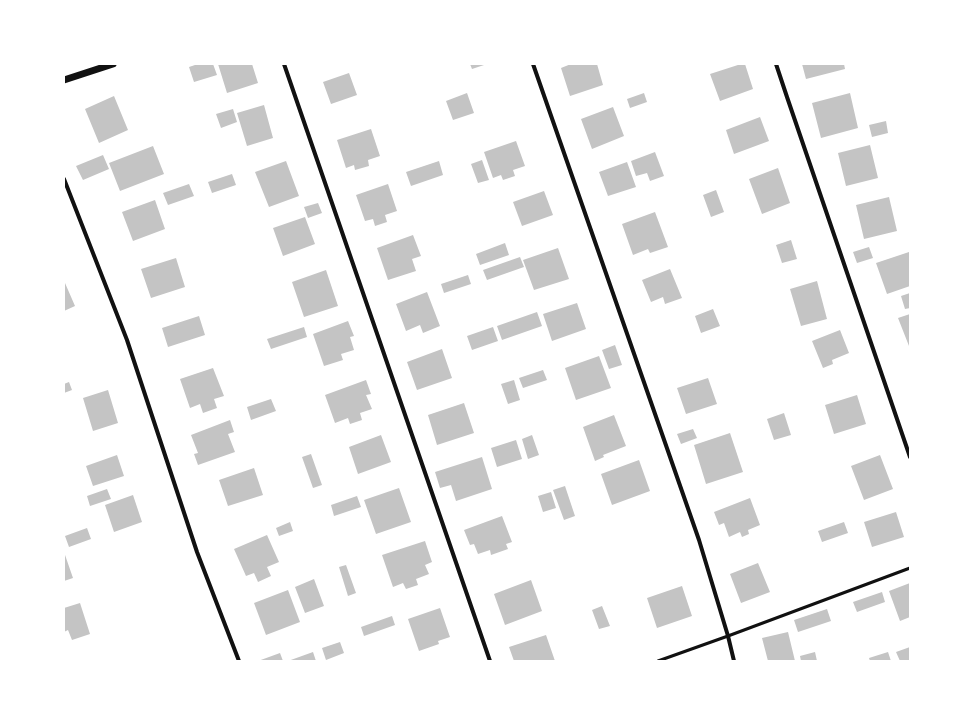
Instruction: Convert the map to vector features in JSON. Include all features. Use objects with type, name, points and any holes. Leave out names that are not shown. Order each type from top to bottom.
[{"type":"street","points":[[64,80],[113,64]]},
{"type":"street","points":[[284,64],[490,661]]},
{"type":"street","points":[[533,64],[699,540],[734,661]]},
{"type":"street","points":[[776,64],[910,457]]},
{"type":"street","points":[[64,179],[127,340],[197,552],[239,661]]},
{"type":"lane","points":[[658,661],[910,568]]},
{"type":"building","points":[[198,64],[213,64],[217,75],[194,82],[189,67]]},
{"type":"building","points":[[218,64],[252,64],[258,83],[227,93]]},
{"type":"building","points":[[470,64],[487,64],[472,69]]},
{"type":"building","points":[[571,64],[597,64],[603,85],[570,96],[561,68]]},
{"type":"building","points":[[745,64],[753,89],[720,101],[710,74]]},
{"type":"building","points":[[802,64],[844,64],[845,69],[806,79]]},
{"type":"building","points":[[349,73],[357,95],[331,104],[323,82]]},
{"type":"building","points":[[467,93],[474,113],[453,120],[446,101]]},
{"type":"building","points":[[644,93],[647,102],[630,108],[627,99]]},
{"type":"building","points":[[850,93],[858,128],[821,138],[812,103]]},
{"type":"building","points":[[114,96],[128,130],[99,143],[85,109]]},
{"type":"building","points":[[264,105],[273,138],[247,146],[237,113]]},
{"type":"building","points":[[613,107],[624,136],[592,149],[581,119]]},
{"type":"building","points":[[233,109],[237,122],[221,128],[216,114]]},
{"type":"building","points":[[760,117],[769,141],[734,154],[726,130]]},
{"type":"building","points":[[886,121],[888,133],[872,137],[869,125]]},
{"type":"building","points":[[371,129],[380,156],[368,160],[369,166],[355,170],[354,165],[346,168],[337,140]]},
{"type":"building","points":[[516,141],[525,166],[513,170],[515,176],[503,180],[501,175],[493,178],[484,152]]},
{"type":"building","points":[[870,145],[878,178],[846,186],[838,153]]},
{"type":"building","points":[[153,146],[164,174],[120,191],[109,163]]},
{"type":"building","points":[[655,152],[664,176],[650,181],[647,173],[636,176],[631,161]]},
{"type":"building","points":[[103,155],[109,169],[83,180],[76,166]]},
{"type":"building","points":[[482,160],[489,180],[478,183],[471,164]]},
{"type":"building","points":[[286,161],[299,196],[269,207],[255,172]]},
{"type":"building","points":[[439,161],[443,175],[411,186],[406,172]]},
{"type":"building","points":[[627,162],[636,187],[608,196],[599,172]]},
{"type":"building","points":[[778,168],[790,203],[762,214],[749,179]]},
{"type":"building","points":[[232,174],[236,185],[212,193],[208,182]]},
{"type":"building","points":[[189,184],[194,196],[168,205],[163,193]]},
{"type":"building","points":[[388,184],[397,211],[385,215],[387,222],[375,226],[373,219],[365,221],[356,195]]},
{"type":"building","points":[[716,190],[724,212],[711,217],[703,195]]},
{"type":"building","points":[[544,191],[553,215],[522,226],[513,202]]},
{"type":"building","points":[[889,197],[897,231],[864,239],[856,205]]},
{"type":"building","points":[[155,200],[165,229],[133,241],[122,212]]},
{"type":"building","points":[[318,203],[322,213],[308,218],[304,207]]},
{"type":"building","points":[[655,212],[668,247],[650,253],[648,249],[633,255],[622,224]]},
{"type":"building","points":[[305,217],[315,244],[283,256],[273,228]]},
{"type":"building","points":[[413,235],[421,256],[412,259],[416,271],[388,280],[377,248]]},
{"type":"building","points":[[791,240],[797,259],[782,263],[776,245]]},
{"type":"building","points":[[505,243],[509,255],[480,265],[476,254]]},
{"type":"building","points":[[869,247],[873,258],[857,263],[853,252]]},
{"type":"building","points":[[558,248],[569,279],[534,290],[523,260]]},
{"type":"building","points":[[909,252],[910,286],[887,294],[876,263]]},
{"type":"building","points":[[520,257],[524,267],[487,280],[483,270]]},
{"type":"building","points":[[176,258],[185,287],[151,298],[141,269]]},
{"type":"building","points":[[670,269],[682,298],[665,304],[663,297],[651,302],[642,280]]},
{"type":"building","points":[[326,270],[338,306],[304,317],[292,282]]},
{"type":"building","points":[[468,275],[471,284],[444,293],[441,284]]},
{"type":"building","points":[[817,281],[827,319],[801,326],[790,289]]},
{"type":"building","points":[[65,283],[75,306],[64,311],[64,284]]},
{"type":"building","points":[[427,292],[440,326],[423,333],[420,325],[406,331],[396,304]]},
{"type":"building","points":[[910,293],[910,308],[905,309],[901,296]]},
{"type":"building","points":[[577,303],[586,329],[552,341],[543,314]]},
{"type":"building","points":[[713,309],[720,326],[701,333],[695,316]]},
{"type":"building","points":[[537,312],[542,326],[502,340],[497,326]]},
{"type":"building","points":[[910,314],[910,345],[909,346],[898,318]]},
{"type":"building","points":[[199,316],[205,335],[168,347],[162,328]]},
{"type":"building","points":[[348,321],[354,336],[350,337],[354,350],[341,354],[343,360],[324,366],[313,334]]},
{"type":"building","points":[[304,327],[307,337],[271,349],[267,339]]},
{"type":"building","points":[[493,327],[498,341],[472,350],[467,336]]},
{"type":"building","points":[[840,330],[849,353],[832,360],[833,364],[823,368],[812,341]]},
{"type":"building","points":[[615,345],[622,365],[609,369],[602,350]]},
{"type":"building","points":[[442,349],[452,378],[417,390],[407,362]]},
{"type":"building","points":[[599,356],[611,388],[576,400],[565,368]]},
{"type":"building","points":[[213,368],[224,396],[214,399],[217,408],[203,413],[200,404],[190,408],[180,379]]},
{"type":"building","points":[[543,370],[547,380],[523,388],[519,378]]},
{"type":"building","points":[[708,378],[717,404],[686,414],[677,388]]},
{"type":"building","points":[[366,380],[371,394],[366,395],[372,409],[360,413],[362,420],[350,424],[348,418],[335,423],[325,395]]},
{"type":"building","points":[[514,380],[520,400],[508,404],[501,384]]},
{"type":"building","points":[[69,382],[72,390],[64,393],[64,384]]},
{"type":"building","points":[[108,390],[118,423],[93,431],[83,398]]},
{"type":"building","points":[[857,395],[866,424],[834,434],[825,405]]},
{"type":"building","points":[[271,399],[276,411],[251,420],[247,407]]},
{"type":"building","points":[[464,403],[474,433],[437,445],[428,415]]},
{"type":"building","points":[[784,413],[791,435],[774,440],[767,419]]},
{"type":"building","points":[[614,415],[626,446],[603,455],[604,457],[595,461],[583,427]]},
{"type":"building","points":[[230,420],[234,432],[228,434],[235,452],[198,465],[194,454],[198,453],[191,435]]},
{"type":"building","points":[[693,429],[697,438],[681,444],[677,434]]},
{"type":"building","points":[[730,433],[743,472],[706,484],[694,445]]},
{"type":"building","points":[[381,435],[391,462],[358,474],[349,447]]},
{"type":"building","points":[[532,435],[539,455],[528,459],[522,439]]},
{"type":"building","points":[[516,440],[522,459],[497,467],[491,448]]},
{"type":"building","points":[[311,454],[322,485],[313,488],[302,457]]},
{"type":"building","points":[[117,455],[124,476],[93,486],[86,466]]},
{"type":"building","points":[[880,455],[893,489],[864,500],[851,466]]},
{"type":"building","points":[[482,457],[492,489],[456,501],[451,485],[440,488],[435,472]]},
{"type":"building","points":[[639,460],[650,491],[612,505],[601,474]]},
{"type":"building","points":[[254,468],[263,495],[228,506],[219,480]]},
{"type":"building","points":[[565,486],[575,516],[564,520],[553,490]]},
{"type":"building","points":[[399,488],[411,522],[376,534],[364,500]]},
{"type":"building","points":[[107,489],[111,499],[90,506],[87,496]]},
{"type":"building","points":[[551,492],[556,508],[543,512],[538,496]]},
{"type":"building","points":[[133,495],[142,522],[114,532],[105,505]]},
{"type":"building","points":[[357,496],[361,507],[334,516],[331,505]]},
{"type":"building","points":[[750,498],[760,525],[748,530],[749,534],[742,537],[740,532],[729,537],[724,523],[719,525],[714,512]]},
{"type":"building","points":[[896,512],[904,537],[872,547],[864,522]]},
{"type":"building","points":[[502,516],[512,542],[506,544],[508,549],[491,555],[490,550],[478,554],[474,544],[470,545],[464,530]]},
{"type":"building","points":[[290,522],[293,531],[279,536],[276,528]]},
{"type":"building","points":[[844,522],[848,533],[822,542],[818,531]]},
{"type":"building","points":[[87,528],[91,539],[69,547],[65,536]]},
{"type":"building","points":[[267,535],[279,562],[267,567],[271,576],[258,582],[254,573],[246,576],[234,549]]},
{"type":"building","points":[[425,541],[432,562],[425,565],[429,574],[416,579],[418,585],[406,589],[403,583],[393,587],[382,555]]},
{"type":"building","points":[[64,552],[73,578],[64,581]]},
{"type":"building","points":[[758,563],[770,592],[741,603],[730,574]]},
{"type":"building","points":[[346,565],[356,593],[348,596],[339,567]]},
{"type":"building","points":[[314,579],[324,606],[305,613],[295,587]]},
{"type":"building","points":[[531,580],[542,611],[505,625],[494,594]]},
{"type":"building","points":[[910,583],[910,617],[900,621],[889,591]]},
{"type":"building","points":[[682,586],[692,616],[657,628],[647,598]]},
{"type":"building","points":[[288,590],[300,622],[266,635],[254,603]]},
{"type":"building","points":[[882,592],[885,602],[857,612],[853,602]]},
{"type":"building","points":[[80,603],[90,634],[72,640],[68,630],[64,632],[64,608]]},
{"type":"building","points":[[602,606],[610,626],[599,629],[592,610]]},
{"type":"building","points":[[440,608],[450,637],[438,641],[439,644],[419,651],[408,619]]},
{"type":"building","points":[[827,609],[831,621],[798,632],[794,620]]},
{"type":"building","points":[[392,616],[395,625],[364,636],[361,627]]},
{"type":"building","points":[[788,632],[795,661],[768,661],[762,638]]},
{"type":"building","points":[[546,635],[555,661],[514,661],[509,647]]},
{"type":"building","points":[[340,642],[344,653],[326,660],[322,648]]},
{"type":"building","points":[[910,647],[910,661],[900,661],[896,652]]},
{"type":"building","points":[[313,652],[316,661],[288,661]]},
{"type":"building","points":[[815,652],[817,661],[801,661],[800,656]]},
{"type":"building","points":[[888,652],[891,661],[870,661],[869,658]]},
{"type":"building","points":[[280,653],[283,661],[258,661]]}]
